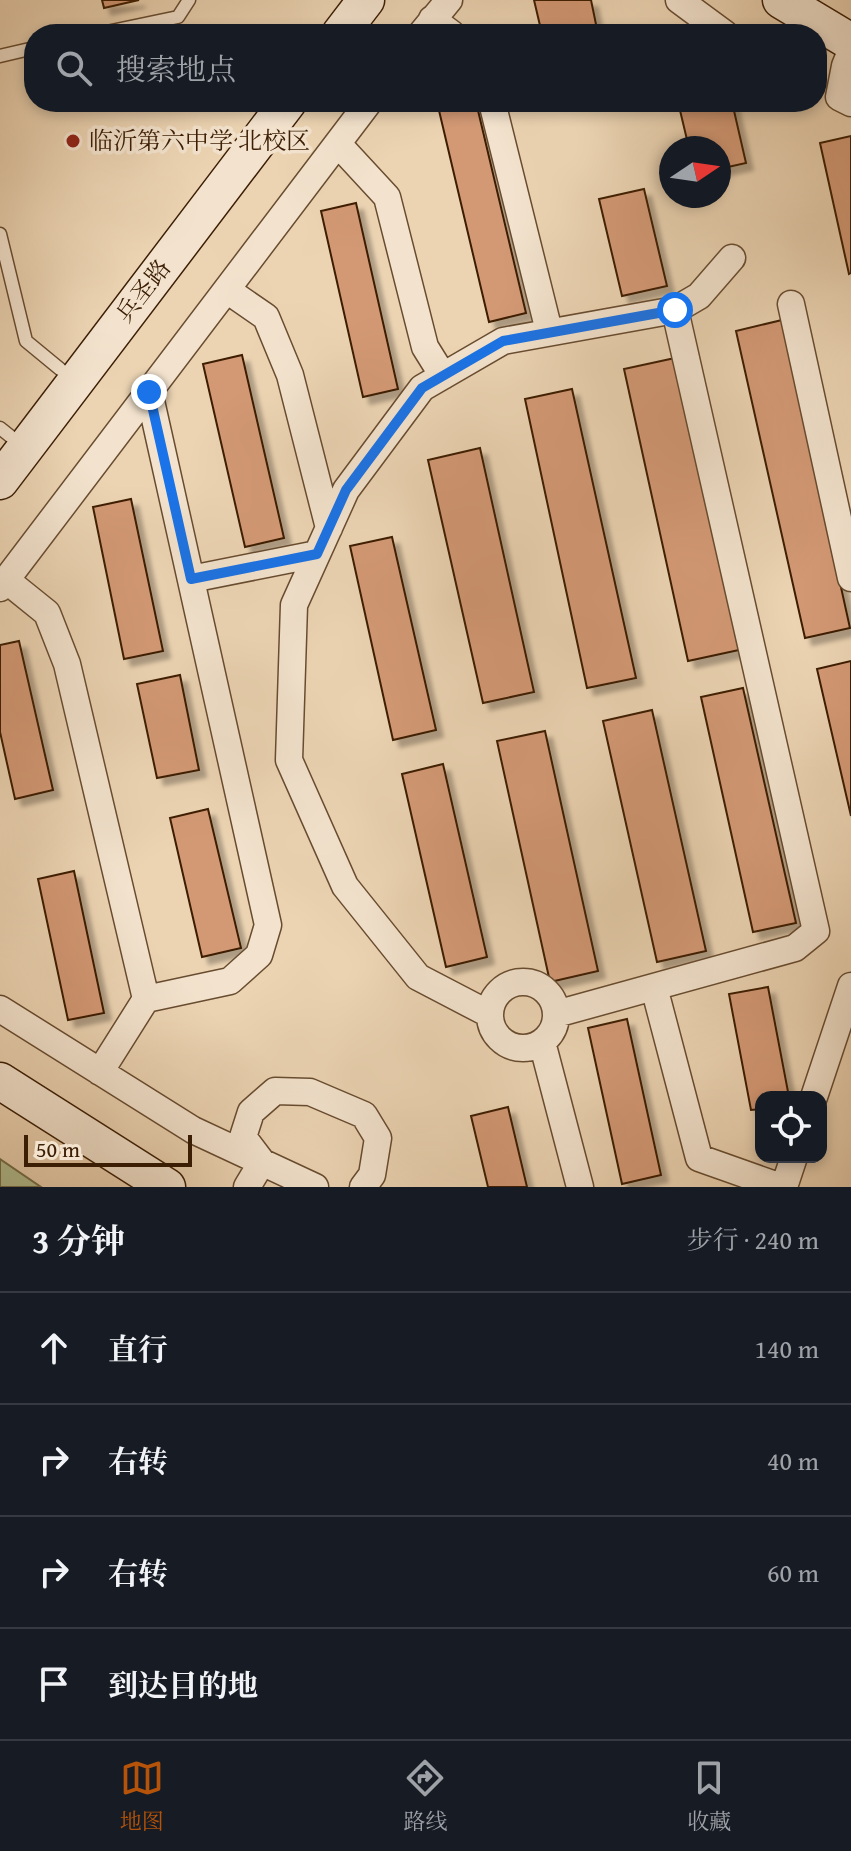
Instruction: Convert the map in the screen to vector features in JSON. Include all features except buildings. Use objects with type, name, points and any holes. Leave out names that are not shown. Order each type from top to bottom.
[{"type":"main road","points":[[324,24],[342,0]]},
{"type":"main road","points":[[348,24],[366,0]]},
{"type":"main road","points":[[781,0],[821,24]]},
{"type":"main road","points":[[818,0],[851,18]]},
{"type":"main road","points":[[827,28],[851,42]]},
{"type":"main road","name":"兵圣路","points":[[3,438],[60,369],[256,112]]},
{"type":"main road","name":"兵圣路","points":[[0,481],[280,112]]},
{"type":"main road","points":[[0,1081],[167,1187]]},
{"type":"main road","points":[[0,1108],[123,1187]]},
{"type":"street","points":[[679,0],[711,24]]},
{"type":"street","points":[[836,98],[851,51]]},
{"type":"street","points":[[100,1072],[146,999],[67,664],[47,613],[3,584],[362,112]]},
{"type":"street","points":[[494,112],[549,331]]},
{"type":"street","points":[[338,144],[387,197],[425,347],[443,376]]},
{"type":"street","points":[[489,1014],[418,977],[345,886],[289,760],[294,605],[346,490],[422,388],[503,341],[675,310],[699,296],[732,258]]},
{"type":"street","points":[[227,290],[266,317],[290,375],[329,528]]},
{"type":"street","points":[[791,304],[851,578]]},
{"type":"street","points":[[556,1014],[795,948],[816,931],[675,310]]},
{"type":"street","points":[[146,999],[230,981],[259,955],[268,925],[149,392]]},
{"type":"street","points":[[191,579],[317,554]]},
{"type":"street","points":[[526,981],[539,985],[548,993],[556,1014],[554,1025],[542,1042],[520,1048],[507,1045],[498,1037],[491,1026],[489,1014],[494,997],[501,989],[515,982],[526,981]]},
{"type":"street","points":[[816,1091],[851,986]]},
{"type":"street","points":[[654,987],[699,1158],[782,1187],[792,1163]]},
{"type":"street","points":[[0,1009],[193,1130],[315,1187]]},
{"type":"street","points":[[542,1042],[580,1187]]},
{"type":"street","points":[[262,1162],[243,1137],[251,1112],[275,1091],[310,1092],[364,1115],[378,1138],[372,1175],[363,1187]]},
{"type":"street","points":[[247,1187],[262,1162]]},
{"type":"lane","points":[[145,24],[178,17],[189,0]]},
{"type":"lane","points":[[0,56],[24,50]]},
{"type":"lane","points":[[0,234],[26,341],[60,369]]},
{"type":"green space","points":[[0,1159],[41,1187],[0,1187]]},
{"type":"place","name":"临沂第六中学 北校区","points":[[73,141]]},
{"type":"route","points":[[149,392],[191,579],[317,554],[346,490],[422,388],[503,341],[675,310]]}]
